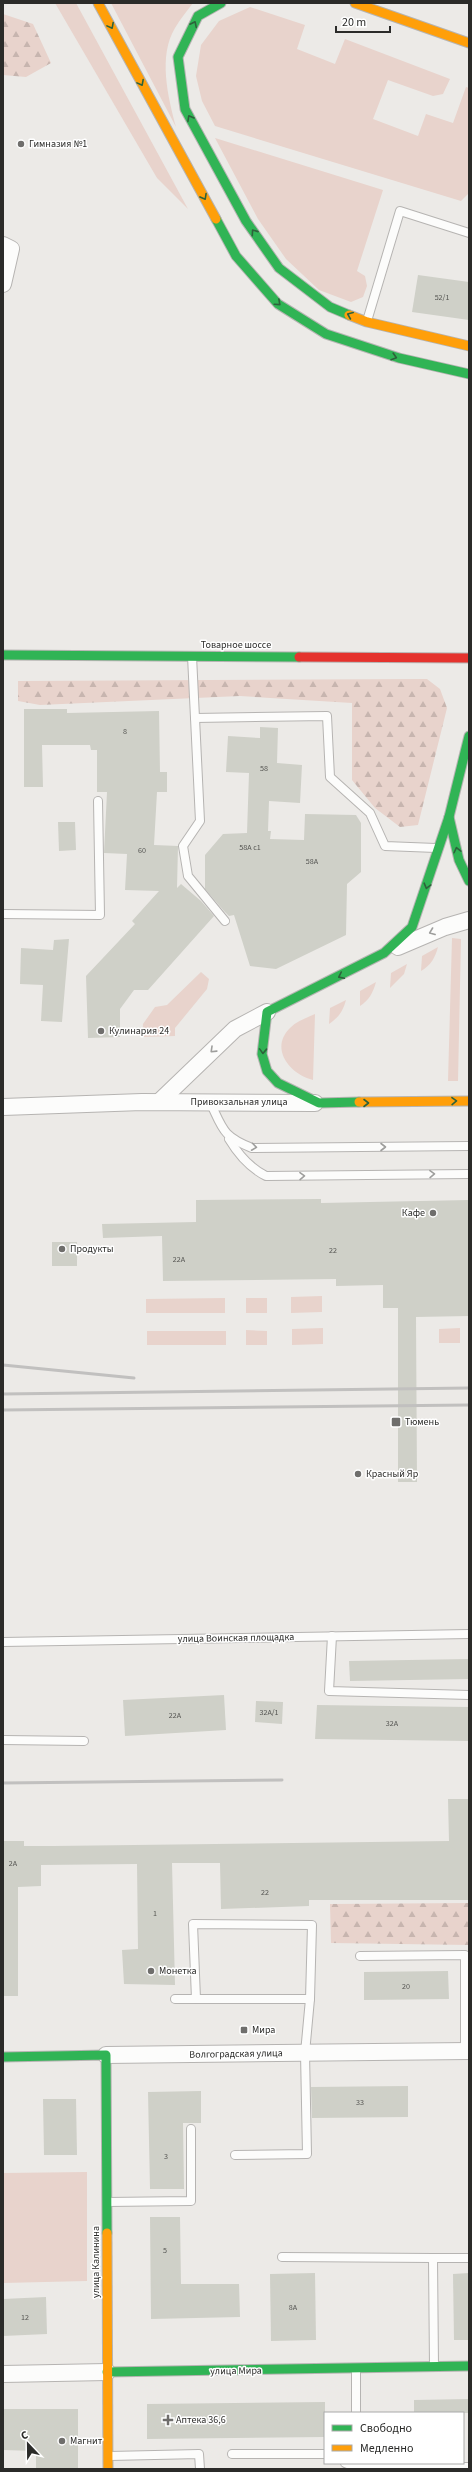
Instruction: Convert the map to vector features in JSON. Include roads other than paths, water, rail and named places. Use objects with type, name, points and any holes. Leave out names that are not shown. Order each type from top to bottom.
[{"type":"street","points":[[98,3],[236,256],[278,304],[326,334],[399,358],[469,374]]},
{"type":"street","points":[[221,3],[198,16],[178,56],[185,109],[246,221],[279,268],[330,307],[367,322],[469,346]]},
{"type":"street","points":[[354,3],[469,43]]},
{"type":"street","points":[[3,284],[7,247]]},
{"type":"street","name":"Товарное шоссе","points":[[3,655],[192,655],[469,658]]},
{"type":"street","points":[[384,953],[412,927],[422,902],[437,848],[449,817],[469,736]]},
{"type":"street","points":[[449,817],[459,860],[469,881]]},
{"type":"street","points":[[159,1102],[235,1029],[384,953],[437,930],[469,920]]},
{"type":"street","name":"Привокзальная улица","points":[[267,1012],[262,1054],[267,1071],[278,1083],[319,1103]]},
{"type":"street","name":"Привокзальная улица","points":[[3,1107],[159,1102],[319,1103],[469,1101]]},
{"type":"street","name":"Волгоградская улица","points":[[3,2057],[467,2051]]},
{"type":"street","name":"улица Калинина","points":[[106,2055],[108,2469]]},
{"type":"street","name":"улица Мира","points":[[3,2374],[469,2366]]},
{"type":"lane","points":[[367,322],[400,210],[469,234]]},
{"type":"lane","points":[[192,655],[200,821],[183,846],[188,876],[225,921]]},
{"type":"lane","points":[[195,718],[327,716],[330,777],[370,813],[385,846],[437,848]]},
{"type":"lane","points":[[3,914],[100,915],[98,801]]},
{"type":"lane","points":[[210,1102],[236,1151],[257,1172],[266,1176],[469,1174]]},
{"type":"lane","points":[[226,1134],[232,1140],[252,1148],[469,1146]]},
{"type":"lane","name":"улица Воинская площадка","points":[[3,1642],[469,1634]]},
{"type":"lane","points":[[332,1636],[329,1691],[469,1695]]},
{"type":"lane","points":[[3,1740],[84,1741]]},
{"type":"lane","points":[[196,1999],[193,1924],[312,1925],[310,1999],[305,2053],[307,2154],[235,2155]]},
{"type":"lane","points":[[360,1956],[467,1955],[467,2051]]},
{"type":"lane","points":[[175,1999],[310,1999]]},
{"type":"lane","points":[[106,2202],[191,2201],[191,2129]]},
{"type":"lane","points":[[282,2257],[469,2258]]},
{"type":"lane","points":[[434,2258],[434,2367]]},
{"type":"lane","points":[[356,2368],[356,2412]]},
{"type":"lane","points":[[108,2456],[199,2454],[200,2469]]},
{"type":"lane","points":[[232,2454],[324,2454]]},
{"type":"lane","points":[[355,2466],[469,2467]]},
{"type":"railway","points":[[3,1365],[134,1378]]},
{"type":"railway","points":[[3,1394],[469,1388]]},
{"type":"railway","points":[[3,1410],[469,1405]]},
{"type":"railway","points":[[3,1783],[282,1780]]},
{"type":"place","name":"Гимназия №1","points":[[21,144]]},
{"type":"place","name":"Кулинария 24","points":[[101,1031]]},
{"type":"place","name":"Кафе","points":[[433,1213]]},
{"type":"place","name":"Продукты","points":[[62,1249]]},
{"type":"place","name":"Тюмень","points":[[396,1422]]},
{"type":"place","name":"Красный Яр","points":[[358,1474]]},
{"type":"place","name":"Монетка","points":[[151,1971]]},
{"type":"place","name":"Мира","points":[[244,2030]]},
{"type":"place","name":"Аптека 36,6","points":[[168,2420]]},
{"type":"place","name":"Магнит","points":[[62,2441]]}]
